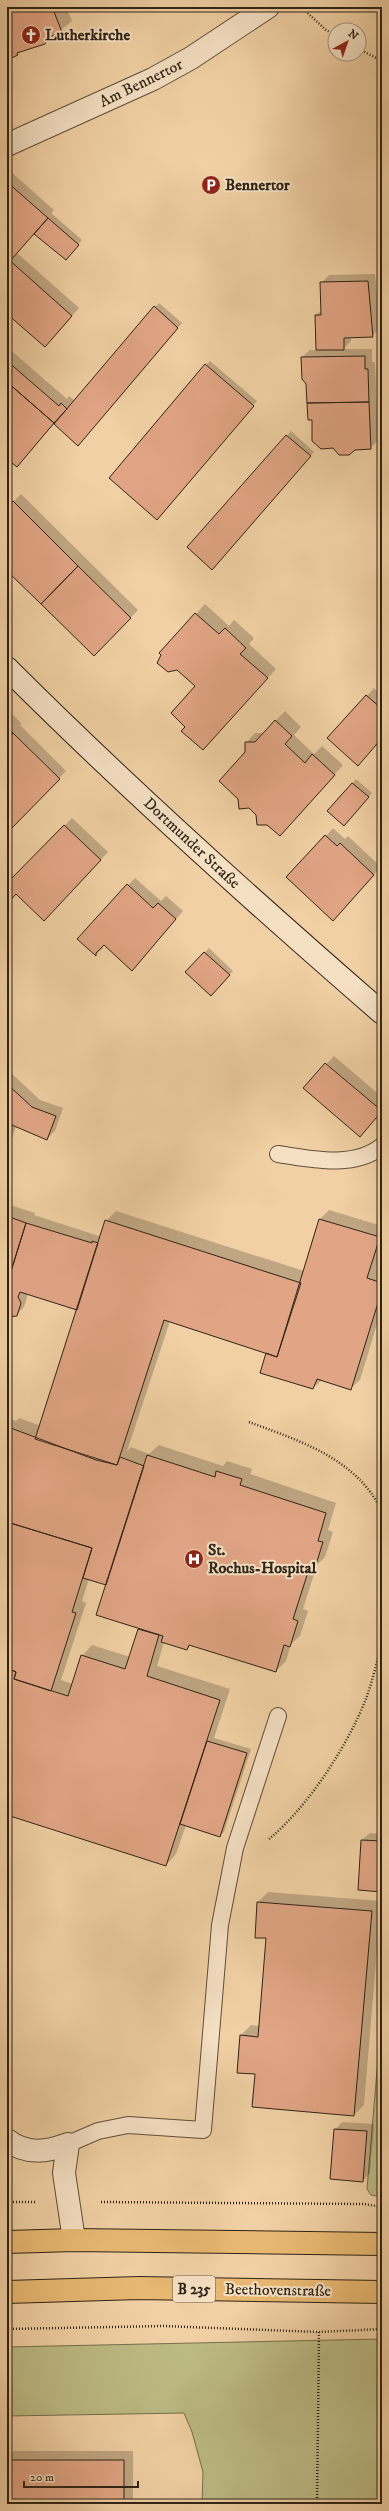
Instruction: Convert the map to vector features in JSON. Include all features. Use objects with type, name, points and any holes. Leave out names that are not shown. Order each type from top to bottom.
[{"type":"main road","points":[[7,2242],[74,2240],[382,2244]]},
{"type":"main road","name":"Beethovenstraße","points":[[7,2292],[138,2288],[382,2292]]},
{"type":"street","name":"Am Bennertor","points":[[7,144],[153,79],[191,58],[268,7]]},
{"type":"street","name":"Dortmunder Straße","points":[[7,668],[60,721],[247,894],[382,1013]]},
{"type":"street","points":[[7,2140],[31,2151],[48,2152],[68,2144],[64,2173],[74,2240]]},
{"type":"lane","points":[[278,1154],[320,1160],[360,1158],[382,1146]]},
{"type":"lane","points":[[68,2144],[98,2131],[128,2125],[203,2130],[220,1925],[235,1848],[278,1716]]},
{"type":"path","points":[[301,7],[327,31]]},
{"type":"path","points":[[367,53],[382,61]]},
{"type":"path","points":[[250,1422],[306,1444],[348,1468],[378,1504],[382,1512]]},
{"type":"path","points":[[235,1848],[261,1845],[278,1832],[310,1794],[342,1747],[367,1697],[382,1643]]},
{"type":"path","points":[[7,2202],[364,2204],[382,2207]]},
{"type":"path","points":[[7,2329],[163,2326],[320,2332],[382,2329]]},
{"type":"path","points":[[316,2504],[320,2332]]},
{"type":"shaded area","points":[[382,2011],[382,2197],[371,2195],[367,2189]]},
{"type":"shaded area","points":[[382,2339],[382,2504],[202,2504],[203,2472],[192,2432],[184,2413],[7,2416],[7,2347]]},
{"type":"building","name":"Lutherkirche","points":[[7,7],[52,7],[62,32],[47,38],[45,44],[17,53],[18,55],[7,60]]},
{"type":"building","points":[[7,182],[48,218],[10,261],[7,258]]},
{"type":"building","points":[[48,218],[79,245],[66,260],[34,234]]},
{"type":"building","points":[[7,258],[72,316],[45,347],[7,314]]},
{"type":"building","points":[[368,281],[373,337],[344,338],[344,350],[316,350],[315,315],[321,315],[320,282]]},
{"type":"building","points":[[154,306],[178,328],[78,446],[54,424]]},
{"type":"building","points":[[365,356],[365,369],[368,369],[369,402],[307,403],[306,384],[302,379],[301,357]]},
{"type":"building","points":[[7,361],[59,406],[61,403],[67,409],[54,423],[7,382]]},
{"type":"building","points":[[205,364],[254,406],[157,520],[109,478]]},
{"type":"building","points":[[7,382],[54,423],[17,467],[7,459]]},
{"type":"building","points":[[369,402],[371,449],[355,450],[349,455],[339,455],[333,448],[321,449],[312,441],[312,420],[308,420],[307,403]]},
{"type":"building","points":[[286,435],[311,456],[212,570],[187,547]]},
{"type":"building","points":[[13,501],[78,566],[41,604],[7,571],[7,507]]},
{"type":"building","points":[[78,566],[131,618],[94,656],[41,604]]},
{"type":"building","points":[[195,613],[219,634],[225,628],[246,648],[240,654],[268,678],[203,750],[181,731],[185,727],[171,713],[195,686],[177,670],[168,672],[157,663],[161,655],[159,653]]},
{"type":"building","points":[[366,695],[382,709],[382,738],[358,766],[327,738]]},
{"type":"building","points":[[275,720],[292,736],[285,744],[305,763],[312,754],[335,775],[280,836],[267,825],[257,825],[256,815],[249,808],[239,809],[238,799],[219,781],[245,752],[245,742],[255,742]]},
{"type":"building","points":[[7,727],[13,733],[7,740]]},
{"type":"building","points":[[13,733],[60,779],[7,833],[7,740]]},
{"type":"building","points":[[352,783],[369,797],[344,826],[327,811]]},
{"type":"building","points":[[64,825],[101,860],[44,921],[16,894],[9,902],[7,896],[12,890],[7,883]]},
{"type":"building","points":[[325,835],[337,846],[340,843],[374,875],[333,921],[286,877]]},
{"type":"building","points":[[127,884],[153,908],[158,903],[176,919],[132,971],[104,945],[96,953],[96,956],[77,939]]},
{"type":"building","points":[[204,952],[230,975],[211,996],[185,972]]},
{"type":"building","points":[[325,1063],[382,1111],[360,1137],[303,1088]]},
{"type":"building","points":[[7,1084],[32,1107],[56,1116],[47,1140],[7,1123]]},
{"type":"building","points":[[7,1123],[11,1125],[7,1137]]},
{"type":"building","points":[[7,1216],[26,1223],[7,1284]]},
{"type":"building","points":[[319,1219],[380,1237],[367,1278],[382,1283],[382,1290],[351,1390],[317,1379],[313,1389],[260,1373],[266,1353],[277,1357]]},
{"type":"building","points":[[105,1220],[301,1283],[277,1357],[164,1320],[117,1465],[35,1439]]},
{"type":"building","points":[[26,1223],[92,1243],[92,1241],[98,1243],[77,1310],[20,1292],[18,1297],[21,1303],[17,1316],[7,1317],[7,1284]]},
{"type":"building","points":[[8,1427],[96,1460],[117,1465],[120,1457],[144,1466],[106,1585],[83,1578],[92,1548],[7,1522]]},
{"type":"building","points":[[147,1455],[215,1477],[216,1471],[242,1479],[240,1485],[326,1513],[318,1541],[323,1542],[315,1568],[310,1566],[293,1619],[298,1621],[290,1647],[284,1645],[276,1672],[189,1645],[187,1650],[161,1642],[163,1636],[96,1615]]},
{"type":"building","points":[[7,1522],[92,1548],[72,1612],[76,1613],[51,1691],[14,1679],[16,1672],[7,1668]]},
{"type":"building","points":[[138,1629],[159,1635],[147,1676],[220,1700],[166,1866],[7,1815],[7,1668],[16,1672],[14,1679],[68,1696],[81,1655],[125,1669]]},
{"type":"building","points":[[207,1741],[247,1753],[220,1837],[180,1824]]},
{"type":"building","points":[[361,1840],[382,1841],[382,1892],[358,1890]]},
{"type":"building","points":[[257,1902],[372,1911],[354,2116],[252,2107],[255,2074],[237,2073],[240,2035],[258,2037],[266,1938],[255,1938]]},
{"type":"building","points":[[334,2129],[367,2131],[363,2182],[330,2179]]},
{"type":"building","points":[[7,2460],[124,2460],[124,2504],[7,2504]]},
{"type":"place","name":"Lutherkirche","points":[[31,35]]},
{"type":"place","name":"Bennertor","points":[[211,185]]},
{"type":"place","name":"St. Rochus-Hospital","points":[[194,1559]]}]
